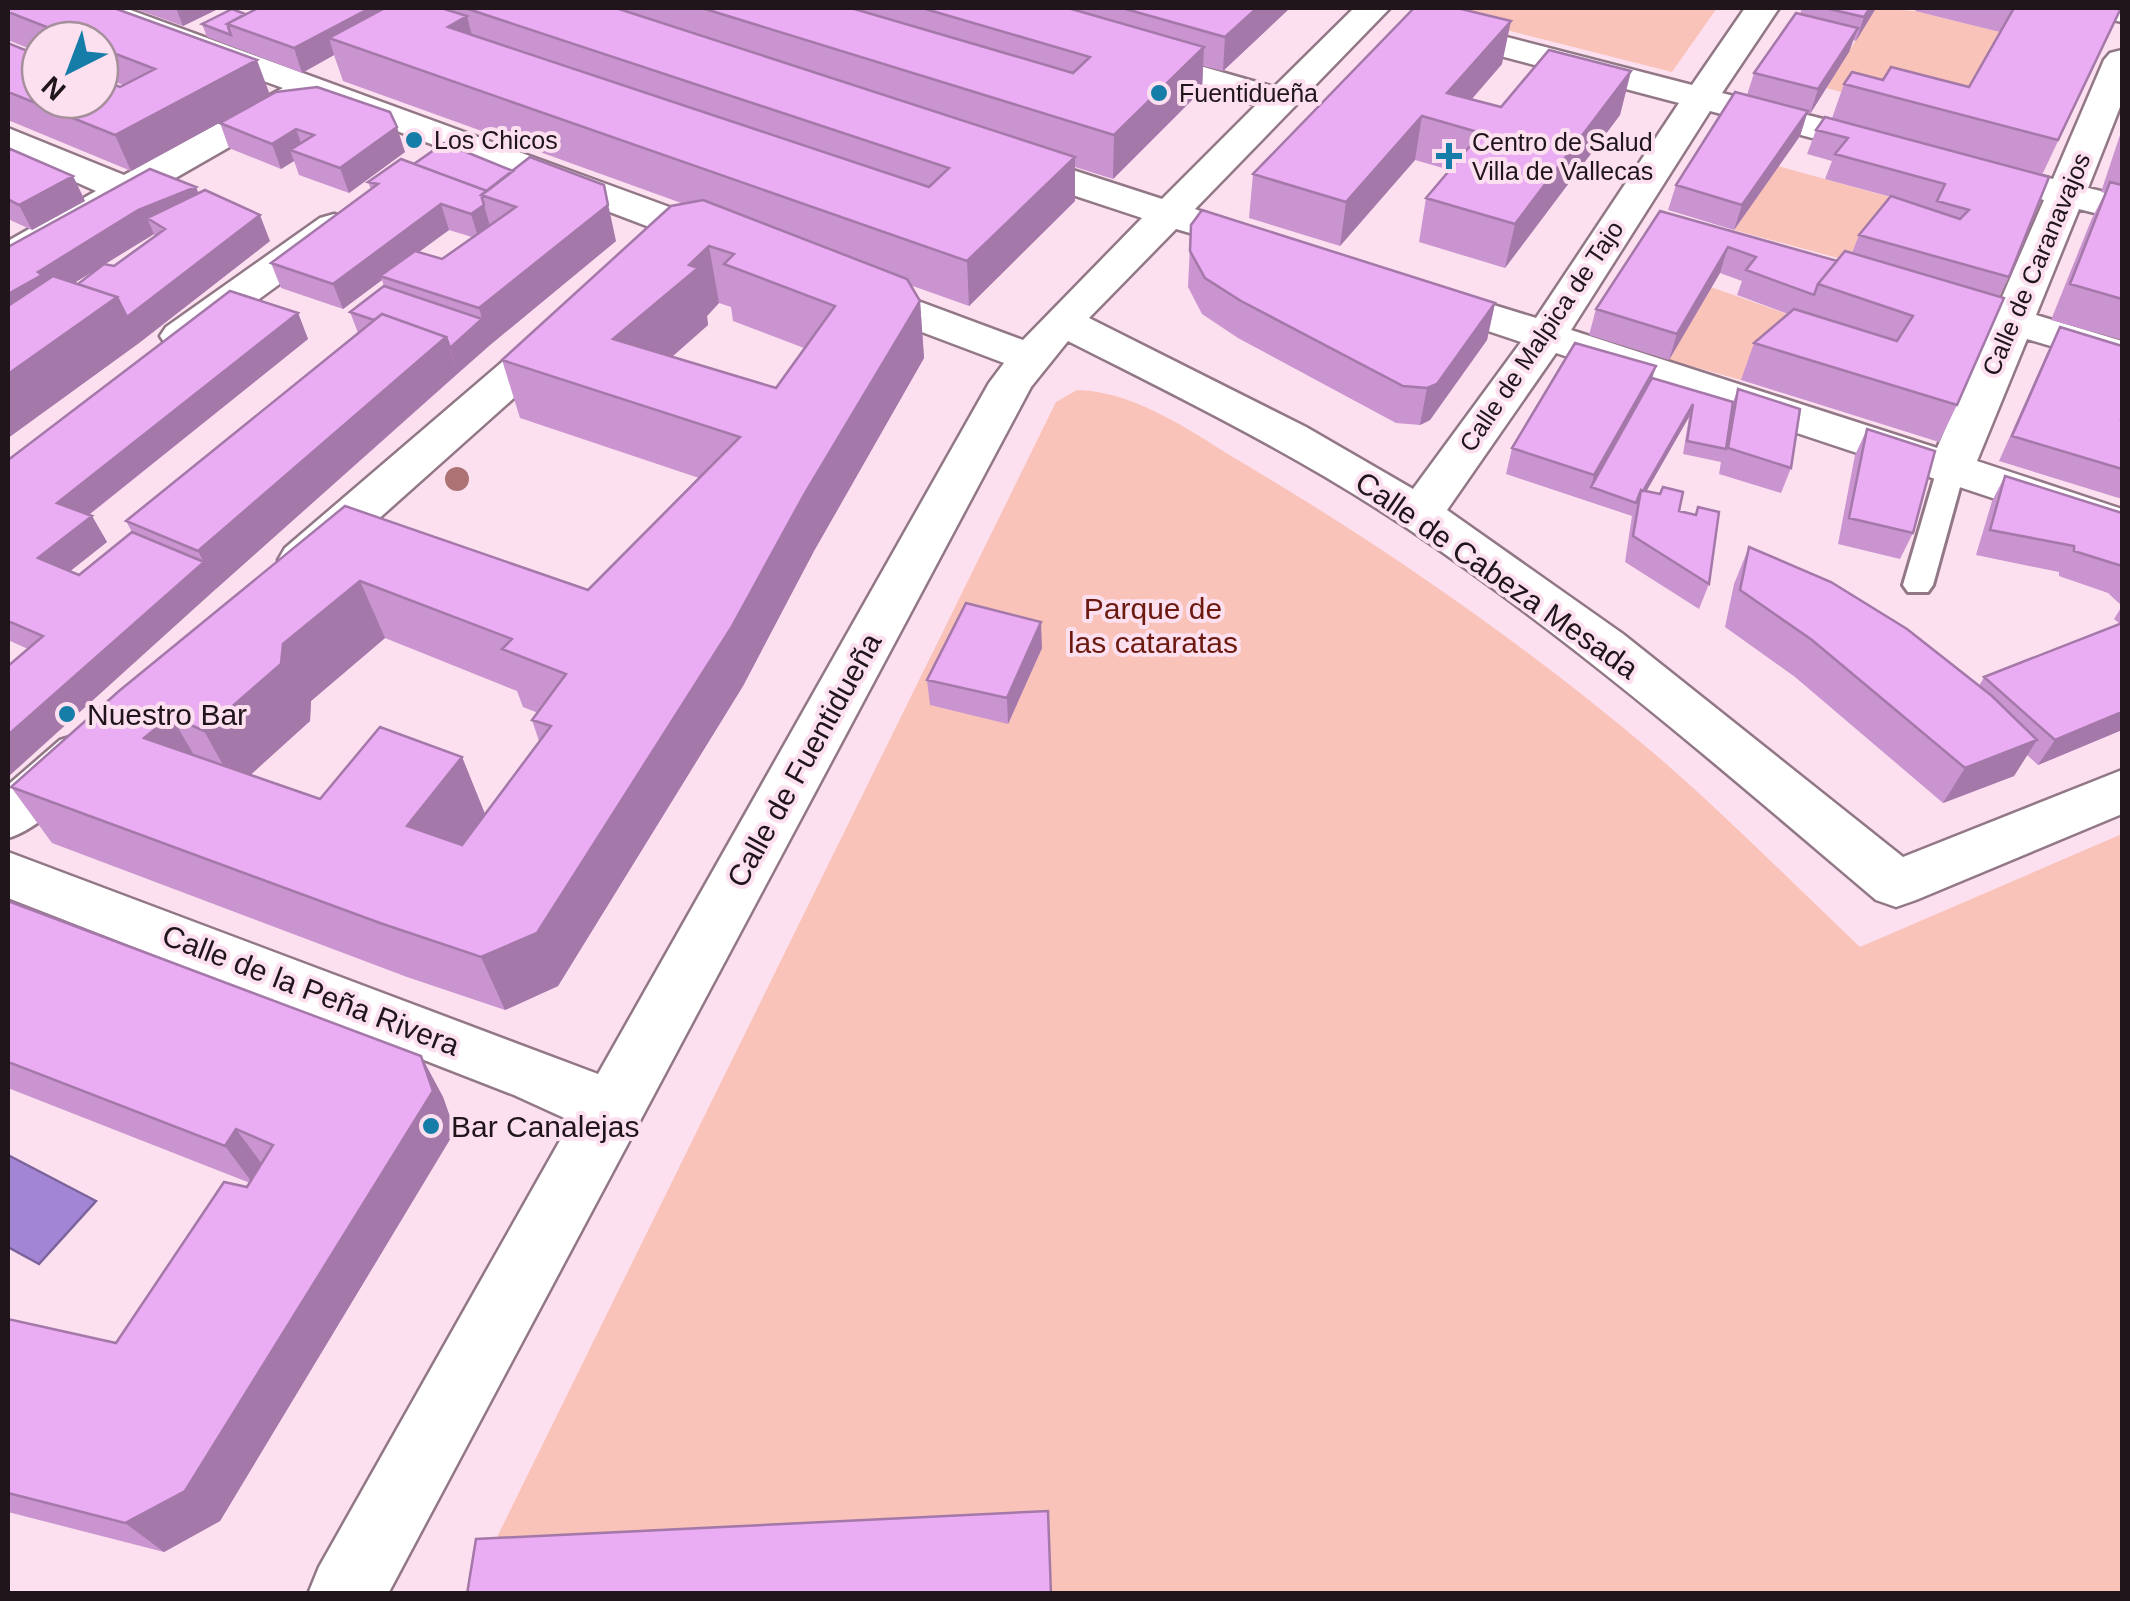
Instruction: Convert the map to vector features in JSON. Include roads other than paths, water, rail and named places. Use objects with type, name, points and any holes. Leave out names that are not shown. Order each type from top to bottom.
[{"type":"street","points":[[95,8],[456,139],[669,239],[755,254]]},
{"type":"street","name":"Calle de Malpica de Tajo","points":[[1420,514],[1547,335],[1644,213],[1701,96],[1762,8]]},
{"type":"street","points":[[2102,8],[2122,12]]},
{"type":"street","points":[[1367,9],[2122,208]]},
{"type":"street","name":"Calle de Fuentidueña","points":[[346,1594],[612,1110],[1045,339],[1367,9]]},
{"type":"street","points":[[1090,46],[1278,100]]},
{"type":"street","name":"Calle de Caranavajos","points":[[1950,469],[2065,195],[2113,110],[2122,60]]},
{"type":"street","points":[[8,257],[345,65]]},
{"type":"street","points":[[414,169],[456,139]]},
{"type":"street","points":[[8,140],[126,190]]},
{"type":"street","points":[[960,145],[1230,234]]},
{"type":"street","points":[[154,356],[365,204]]},
{"type":"street","name":"Calle de Cabeza Mesada","points":[[826,281],[1045,339],[1240,408],[1420,514],[1643,674],[1896,884],[2122,791]]},
{"type":"street","points":[[1380,282],[2122,525]]},
{"type":"street","points":[[1882,283],[2122,354]]},
{"type":"street","points":[[271,587],[595,304]]},
{"type":"street","points":[[8,817],[109,728]]},
{"type":"street","name":"Calle de la Peña Rivera","points":[[8,874],[536,1076],[612,1110]]},
{"type":"lane","points":[[1918,584],[1950,469]]},
{"type":"place","name":"Fuentidueña","points":[[1159,93]]},
{"type":"place","name":"Los Chicos","points":[[414,140]]},
{"type":"place","name":"Centro de Salud Villa de Vallecas","points":[[1449,156]]},
{"type":"place","name":"Nuestro Bar","points":[[67,714]]},
{"type":"place","name":"Bar Canalejas","points":[[431,1126]]},
{"type":"park label","name":"Parque de las cataratas","points":[[1153,625]]}]
